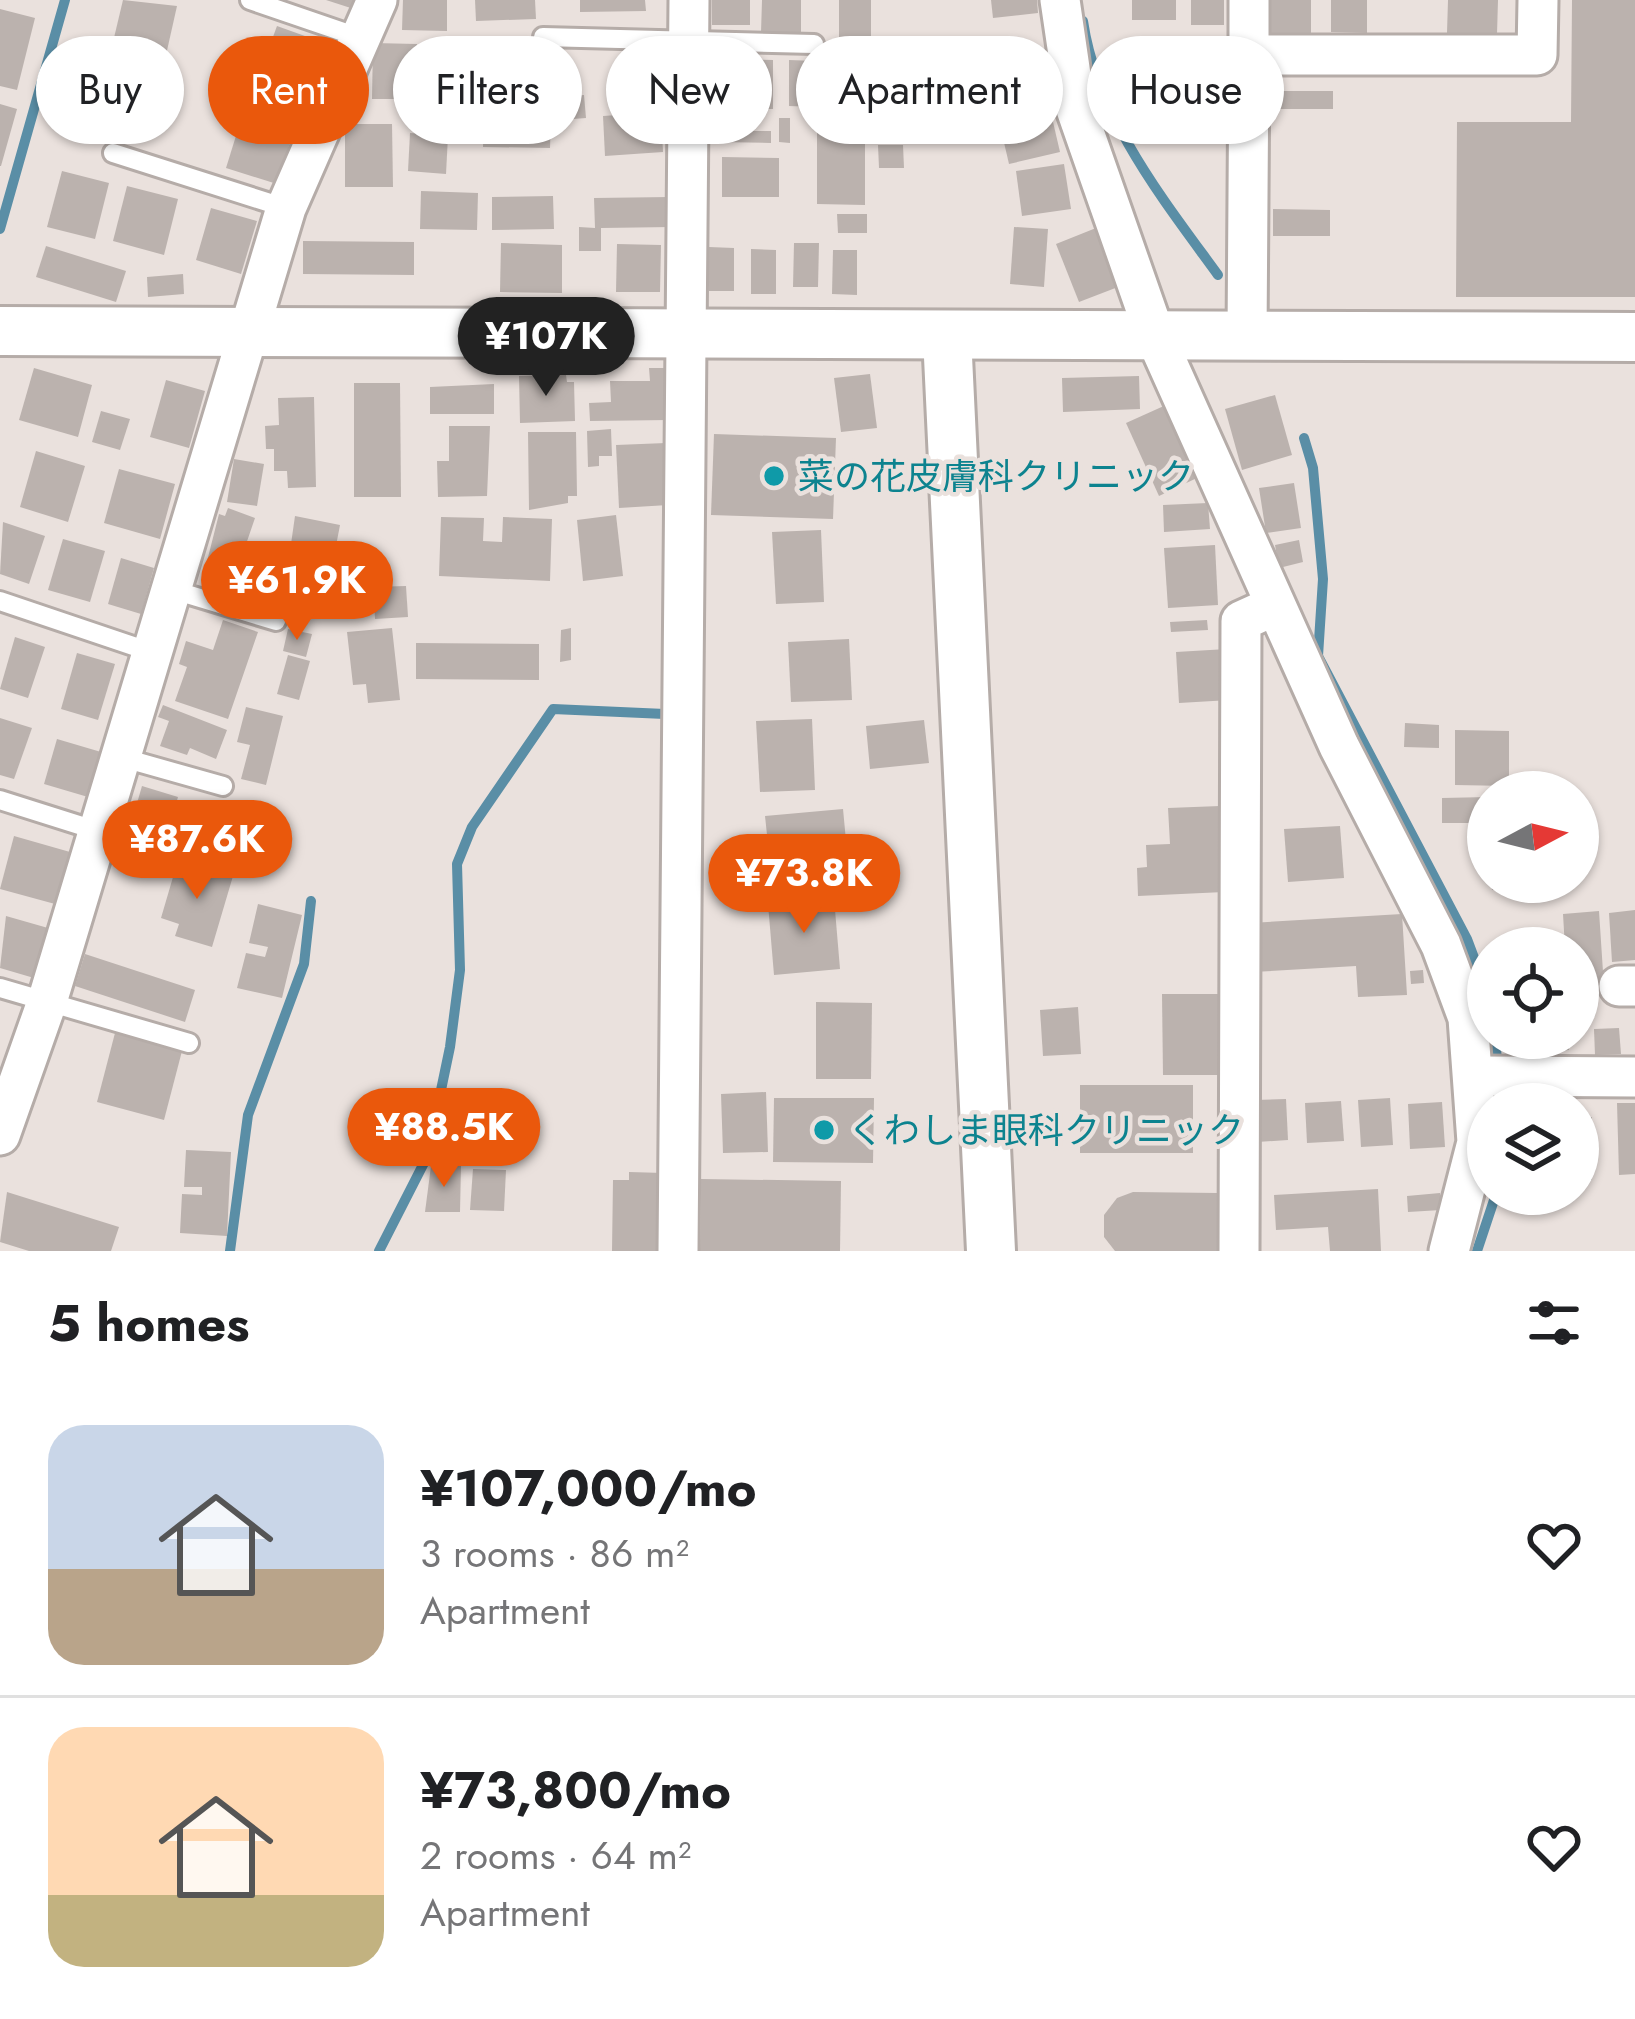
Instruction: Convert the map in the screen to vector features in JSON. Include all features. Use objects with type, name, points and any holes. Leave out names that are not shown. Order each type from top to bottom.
[{"type":"street","points":[[359,36],[377,0]]},
{"type":"street","points":[[688,36],[689,0]]},
{"type":"street","points":[[1060,0],[1076,109],[1156,338],[1274,606],[1441,945],[1468,1018],[1478,1142],[1449,1251]]},
{"type":"street","points":[[1249,0],[1249,36]]},
{"type":"street","points":[[1284,55],[1538,55],[1538,0]]},
{"type":"street","points":[[0,1136],[47,1001],[247,331],[286,208],[313,144]]},
{"type":"street","points":[[678,1251],[687,144]]},
{"type":"street","points":[[1247,337],[1248,144]]},
{"type":"street","points":[[0,331],[1635,338]]},
{"type":"street","points":[[947,336],[991,1251]]},
{"type":"street","points":[[1239,1251],[1240,621],[1274,606]]},
{"type":"street","points":[[1475,1076],[1635,1077]]},
{"type":"lane","points":[[250,0],[355,36]]},
{"type":"lane","points":[[113,153],[286,208]]},
{"type":"lane","points":[[170,589],[276,621]]},
{"type":"lane","points":[[0,601],[152,652]]},
{"type":"lane","points":[[120,757],[224,785]]},
{"type":"lane","points":[[0,800],[98,831]]},
{"type":"lane","points":[[0,988],[189,1043]]},
{"type":"building","points":[[123,0],[177,6],[170,36],[114,36]]},
{"type":"building","points":[[326,0],[363,0],[360,11]]},
{"type":"building","points":[[403,0],[447,0],[447,31],[402,30]]},
{"type":"building","points":[[475,0],[535,0],[536,19],[476,21]]},
{"type":"building","points":[[580,0],[645,0],[646,11],[580,12]]},
{"type":"building","points":[[712,0],[750,0],[750,25],[712,25]]},
{"type":"building","points":[[762,0],[801,0],[801,33],[761,33]]},
{"type":"building","points":[[839,0],[871,0],[871,36],[839,36]]},
{"type":"building","points":[[991,0],[1037,0],[1038,13],[993,18]]},
{"type":"building","points":[[1132,0],[1176,0],[1176,20],[1132,20]]},
{"type":"building","points":[[1191,0],[1224,0],[1224,25],[1191,25]]},
{"type":"building","points":[[1266,0],[1311,0],[1311,33],[1266,33]]},
{"type":"building","points":[[1331,0],[1367,0],[1367,33],[1331,32]]},
{"type":"building","points":[[1448,0],[1498,0],[1497,34],[1447,33]]},
{"type":"building","points":[[1572,0],[1635,0],[1635,297],[1456,297],[1457,122],[1571,122]]},
{"type":"building","points":[[0,9],[35,18],[17,90],[0,86]]},
{"type":"building","points":[[277,26],[305,36],[273,36]]},
{"type":"building","points":[[373,43],[393,43],[393,99],[372,99]]},
{"type":"building","points":[[789,60],[796,60],[796,106],[789,106]]},
{"type":"building","points":[[1284,91],[1333,91],[1333,109],[1284,109]]},
{"type":"building","points":[[0,104],[17,109],[1,166],[0,166]]},
{"type":"building","points":[[603,116],[606,144],[663,144],[663,152],[605,156]]},
{"type":"building","points":[[779,118],[790,118],[790,143],[779,142]]},
{"type":"building","points":[[369,124],[392,124],[393,187],[345,187],[345,144],[369,144]]},
{"type":"building","points":[[233,144],[289,144],[277,184],[226,168]]},
{"type":"building","points":[[409,144],[448,144],[446,174],[408,171]]},
{"type":"building","points":[[483,144],[550,144],[550,148]]},
{"type":"building","points":[[817,144],[865,144],[865,205],[817,204]]},
{"type":"building","points":[[1004,144],[1058,144],[1060,152],[1009,164]]},
{"type":"building","points":[[878,145],[903,145],[904,168],[879,168]]},
{"type":"building","points":[[722,157],[779,158],[779,197],[722,197]]},
{"type":"building","points":[[1064,164],[1071,209],[1022,216],[1016,171]]},
{"type":"building","points":[[62,171],[109,183],[95,239],[47,227]]},
{"type":"building","points":[[127,186],[178,199],[164,255],[113,241]]},
{"type":"building","points":[[421,191],[478,193],[477,230],[420,229]]},
{"type":"building","points":[[553,196],[554,229],[492,230],[492,197]]},
{"type":"building","points":[[670,197],[671,227],[601,228],[601,251],[579,251],[579,227],[595,228],[594,198]]},
{"type":"building","points":[[211,208],[257,221],[241,274],[196,260]]},
{"type":"building","points":[[1273,209],[1330,210],[1330,236],[1273,236]]},
{"type":"building","points":[[837,214],[867,214],[867,233],[838,233]]},
{"type":"building","points":[[1014,227],[1048,229],[1044,287],[1010,284]]},
{"type":"building","points":[[1096,228],[1118,287],[1079,302],[1056,244]]},
{"type":"building","points":[[303,241],[414,242],[414,275],[303,274]]},
{"type":"building","points":[[501,243],[562,245],[562,293],[500,292]]},
{"type":"building","points":[[794,243],[819,243],[818,287],[793,287]]},
{"type":"building","points":[[617,244],[661,245],[660,292],[616,292]]},
{"type":"building","points":[[46,246],[126,271],[116,302],[36,277]]},
{"type":"building","points":[[709,247],[734,248],[734,291],[709,291]]},
{"type":"building","points":[[751,249],[776,250],[776,294],[751,294]]},
{"type":"building","points":[[833,250],[857,250],[857,295],[832,294]]},
{"type":"building","points":[[183,274],[184,294],[148,297],[147,277]]},
{"type":"building","points":[[34,368],[92,385],[78,437],[19,420]]},
{"type":"building","points":[[649,368],[668,368],[669,420],[590,421],[589,403],[611,402],[610,381],[650,381]]},
{"type":"building","points":[[870,374],[877,428],[841,432],[834,378]]},
{"type":"building","points":[[566,375],[567,382],[574,382],[575,421],[520,423],[519,376]]},
{"type":"building","points":[[1139,376],[1140,409],[1063,412],[1062,378]]},
{"type":"building","points":[[166,380],[205,391],[189,448],[150,437]]},
{"type":"building","points":[[354,383],[400,383],[401,497],[354,497]]},
{"type":"building","points":[[494,384],[494,414],[430,414],[430,387]]},
{"type":"building","points":[[1275,395],[1292,455],[1242,470],[1225,409]]},
{"type":"building","points":[[314,397],[316,487],[288,488],[287,471],[274,471],[274,449],[266,449],[265,426],[279,425],[278,398]]},
{"type":"building","points":[[1166,405],[1199,477],[1159,496],[1126,423]]},
{"type":"building","points":[[101,411],[130,419],[120,450],[92,442]]},
{"type":"building","points":[[449,426],[490,426],[487,496],[438,497],[437,461],[449,461]]},
{"type":"building","points":[[611,429],[612,456],[599,456],[599,466],[588,467],[587,431]]},
{"type":"building","points":[[528,432],[576,432],[577,496],[568,496],[568,503],[529,510]]},
{"type":"building","name":"菜の花皮膚科クリニック","points":[[714,434],[836,438],[833,519],[711,515]]},
{"type":"building","points":[[666,443],[668,505],[619,508],[616,445]]},
{"type":"building","points":[[36,451],[85,466],[68,522],[20,507]]},
{"type":"building","points":[[234,459],[264,464],[257,506],[227,502]]},
{"type":"building","points":[[119,469],[175,484],[160,539],[104,523]]},
{"type":"building","points":[[1294,483],[1301,528],[1266,533],[1259,488]]},
{"type":"building","points":[[1208,503],[1210,529],[1164,532],[1163,505]]},
{"type":"building","points":[[228,508],[255,518],[230,591],[202,581],[219,514],[225,516]]},
{"type":"building","points":[[616,515],[623,576],[583,581],[577,520]]},
{"type":"building","points":[[295,516],[340,525],[326,598],[286,579]]},
{"type":"building","points":[[441,517],[484,518],[483,541],[502,542],[503,517],[552,519],[550,581],[439,576]]},
{"type":"building","points":[[3,522],[45,536],[29,584],[0,574]]},
{"type":"building","points":[[821,530],[824,602],[776,604],[772,532]]},
{"type":"building","points":[[63,539],[105,551],[90,602],[48,590]]},
{"type":"building","points":[[1299,540],[1303,562],[1279,568],[1275,545]]},
{"type":"building","points":[[1215,545],[1218,605],[1168,608],[1164,548]]},
{"type":"building","points":[[121,558],[154,568],[141,614],[108,604]]},
{"type":"building","points":[[406,586],[408,617],[375,619],[373,587]]},
{"type":"building","points":[[223,620],[258,632],[228,719],[175,701],[187,667],[179,664],[186,641],[213,650]]},
{"type":"building","points":[[1207,620],[1208,630],[1171,632],[1170,622]]},
{"type":"building","points":[[392,628],[400,700],[368,703],[366,684],[353,685],[347,632]]},
{"type":"building","points":[[571,628],[571,660],[560,662],[561,630]]},
{"type":"building","points":[[288,629],[312,634],[306,657],[283,651]]},
{"type":"building","points":[[15,637],[45,647],[28,698],[0,689]]},
{"type":"building","points":[[849,639],[852,700],[791,702],[788,642]]},
{"type":"building","points":[[416,643],[539,644],[539,680],[416,679]]},
{"type":"building","points":[[1227,649],[1230,700],[1179,703],[1176,652]]},
{"type":"building","points":[[77,653],[115,664],[98,720],[61,709]]},
{"type":"building","points":[[288,655],[310,661],[299,700],[277,694]]},
{"type":"building","points":[[163,705],[227,730],[216,759],[190,748],[187,755],[160,746],[169,721],[158,717]]},
{"type":"building","points":[[246,707],[283,716],[266,785],[241,779],[250,745],[237,742]]},
{"type":"building","points":[[0,718],[32,728],[14,779],[0,775]]},
{"type":"building","points":[[812,719],[815,790],[760,792],[756,721]]},
{"type":"building","points":[[924,720],[929,763],[870,769],[866,726]]},
{"type":"building","points":[[1405,723],[1439,725],[1439,748],[1404,747]]},
{"type":"building","points":[[1455,730],[1509,731],[1509,771],[1467,771],[1467,785],[1455,785]]},
{"type":"building","points":[[57,739],[101,752],[88,797],[44,784]]},
{"type":"building","points":[[142,786],[178,797],[163,849],[127,838]]},
{"type":"building","points":[[1467,797],[1467,823],[1442,823],[1442,798]]},
{"type":"building","points":[[203,800],[260,817],[250,849],[193,832]]},
{"type":"building","points":[[1220,806],[1224,892],[1138,896],[1137,868],[1147,867],[1146,845],[1170,844],[1168,808]]},
{"type":"building","points":[[843,809],[850,883],[773,891],[765,816]]},
{"type":"building","points":[[1340,826],[1344,878],[1288,882],[1284,829]]},
{"type":"building","points":[[14,836],[70,852],[55,904],[0,889]]},
{"type":"building","points":[[178,860],[233,876],[212,947],[175,936],[179,924],[161,918]]},
{"type":"building","points":[[834,898],[840,969],[774,975],[768,904]]},
{"type":"building","points":[[258,904],[302,915],[282,998],[237,988],[246,953],[265,957],[268,947],[249,943]]},
{"type":"building","points":[[1635,910],[1635,960],[1612,962],[1609,913]]},
{"type":"building","points":[[1599,911],[1604,987],[1599,987],[1599,927],[1564,927],[1563,914]]},
{"type":"building","points":[[1402,914],[1407,995],[1358,997],[1356,966],[1253,972],[1250,923]]},
{"type":"building","points":[[6,916],[48,928],[34,978],[0,968]]},
{"type":"building","points":[[85,954],[195,990],[185,1022],[75,986]]},
{"type":"building","points":[[1423,970],[1424,983],[1411,984],[1410,971]]},
{"type":"building","points":[[1162,994],[1218,994],[1219,1075],[1163,1075]]},
{"type":"building","points":[[816,1002],[872,1003],[871,1079],[816,1079]]},
{"type":"building","points":[[1078,1007],[1081,1054],[1043,1056],[1040,1010]]},
{"type":"building","points":[[1619,1028],[1621,1054],[1599,1055],[1599,1029]]},
{"type":"building","points":[[115,1033],[182,1051],[164,1120],[97,1102]]},
{"type":"building","points":[[1080,1085],[1193,1085],[1193,1153],[1080,1153]]},
{"type":"building","points":[[766,1092],[768,1152],[723,1153],[721,1094]]},
{"type":"building","name":"くわしま眼科クリニック","points":[[774,1098],[874,1098],[873,1163],[773,1162]]},
{"type":"building","points":[[1390,1098],[1393,1145],[1361,1147],[1358,1100]]},
{"type":"building","points":[[1286,1099],[1288,1140],[1257,1142],[1254,1100]]},
{"type":"building","points":[[1341,1101],[1344,1141],[1307,1143],[1305,1103]]},
{"type":"building","points":[[1442,1102],[1445,1147],[1410,1149],[1408,1104]]},
{"type":"building","points":[[1617,1103],[1635,1103],[1635,1174],[1619,1175]]},
{"type":"building","points":[[186,1150],[231,1152],[227,1236],[180,1233],[182,1194],[202,1195],[202,1187],[184,1187]]},
{"type":"building","points":[[431,1166],[461,1166],[460,1212],[425,1212]]},
{"type":"building","points":[[473,1169],[506,1170],[504,1211],[470,1210]]},
{"type":"building","points":[[629,1172],[664,1173],[663,1251],[612,1251],[613,1180],[629,1180]]},
{"type":"building","points":[[701,1179],[841,1181],[840,1251],[700,1251]]},
{"type":"building","points":[[1378,1189],[1381,1251],[1330,1251],[1328,1227],[1276,1230],[1274,1195]]},
{"type":"building","points":[[7,1192],[119,1227],[111,1251],[29,1251],[0,1242]]},
{"type":"building","points":[[1133,1192],[1218,1193],[1218,1251],[1115,1251],[1104,1237],[1104,1215],[1117,1198]]},
{"type":"building","points":[[1440,1193],[1441,1210],[1408,1212],[1407,1196]]},
{"type":"waterway","points":[[0,229],[65,0]]},
{"type":"waterway","points":[[1083,21],[1102,90],[1117,123],[1154,186],[1218,275]]},
{"type":"waterway","points":[[1304,438],[1313,468],[1323,579],[1318,656],[1467,939]]},
{"type":"waterway","points":[[379,1251],[427,1157],[460,970],[457,864],[472,827],[553,709],[665,714]]},
{"type":"waterway","points":[[230,1251],[248,1115],[304,964],[311,901]]},
{"type":"waterway","points":[[1497,1059],[1499,1083]]},
{"type":"waterway","points":[[1477,1251],[1489,1215]]},
{"type":"place","name":"菜の花皮膚科クリニック","points":[[774,476]]},
{"type":"place","name":"くわしま眼科クリニック","points":[[824,1130]]}]
